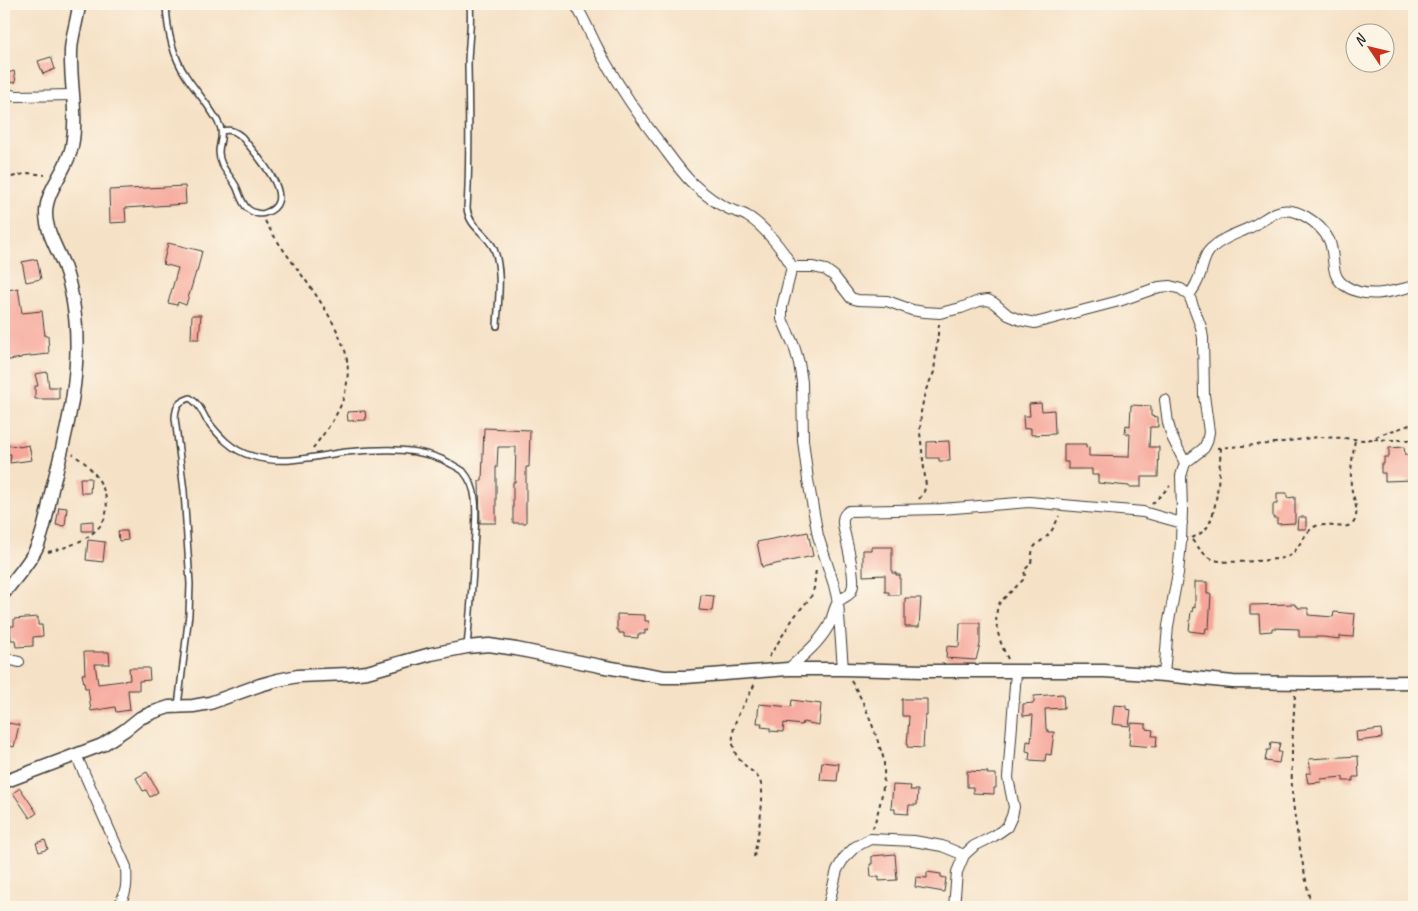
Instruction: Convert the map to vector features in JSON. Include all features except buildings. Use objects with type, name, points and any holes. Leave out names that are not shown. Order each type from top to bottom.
[{"type":"street","points":[[4,593],[33,554],[42,533],[65,440],[75,386],[78,338],[73,302],[64,266],[46,225],[46,209],[72,149],[74,95],[71,49],[79,4]]},
{"type":"street","points":[[575,4],[621,89],[674,162],[692,183],[710,198],[757,223],[789,259],[792,267],[782,307],[782,319],[799,363],[802,382],[803,440],[809,488],[818,536],[838,602],[843,669]]},
{"type":"street","points":[[4,94],[16,96],[74,95]]},
{"type":"street","points":[[1189,295],[1198,281],[1204,258],[1211,248],[1276,212],[1286,210],[1298,213],[1323,230],[1330,241],[1334,271],[1342,284],[1354,291],[1367,294],[1382,293],[1414,286]]},
{"type":"street","points":[[792,267],[826,270],[840,283],[844,292],[851,298],[858,300],[888,301],[924,312],[940,312],[988,300],[1008,315],[1020,320],[1035,322],[1119,301],[1159,287],[1170,286],[1181,289],[1189,295],[1200,321],[1203,338],[1204,395],[1209,432],[1204,448],[1183,467],[1180,476],[1182,523],[1178,573],[1168,626],[1164,675]]},
{"type":"street","points":[[1165,400],[1168,423],[1183,467]]},
{"type":"street","points":[[788,669],[821,638],[829,626],[838,602],[849,595],[853,587],[843,525],[845,514],[849,511],[941,509],[1029,502],[1142,512],[1182,523]]},
{"type":"street","points":[[4,782],[102,745],[140,718],[154,712],[178,706],[210,703],[260,685],[298,676],[366,672],[432,654],[466,647],[489,645],[664,676],[788,669],[924,672],[1104,671],[1234,682],[1414,682]]},
{"type":"street","points":[[4,658],[19,662]]},
{"type":"street","points":[[954,907],[957,872],[964,855],[974,846],[1007,827],[1012,816],[1014,807],[1008,778],[1016,672]]},
{"type":"street","points":[[76,755],[126,867],[127,883],[124,897],[118,907]]},
{"type":"street","points":[[828,907],[837,870],[844,858],[854,847],[870,839],[914,841],[942,846],[964,855]]},
{"type":"lane","points":[[166,4],[167,23],[182,70],[215,117],[222,131],[219,153],[221,162],[248,209],[262,215],[270,212],[277,206],[280,195],[276,182],[242,137],[235,131],[222,131]]},
{"type":"lane","points":[[470,4],[468,65],[470,147],[467,208],[468,218],[487,238],[494,250],[498,268],[497,326]]},
{"type":"lane","points":[[178,706],[189,614],[190,584],[184,491],[175,418],[176,407],[181,401],[190,398],[197,402],[210,424],[231,447],[250,456],[273,461],[305,459],[369,450],[403,451],[425,453],[445,460],[462,470],[469,480],[475,498],[472,582],[466,647]]},
{"type":"path","points":[[4,179],[28,173],[47,176],[57,180]]},
{"type":"path","points":[[262,215],[276,241],[317,296],[334,325],[346,353],[348,371],[346,389],[340,406],[332,423],[305,459]]},
{"type":"path","points":[[913,502],[923,494],[926,486],[920,433],[921,412],[925,392],[934,372],[940,312]]},
{"type":"path","points":[[1372,439],[1414,422]]},
{"type":"path","points":[[1204,448],[1268,444],[1318,437],[1355,440],[1414,440]]},
{"type":"path","points":[[33,554],[56,550],[77,542],[95,532],[105,516],[107,508],[104,490],[86,464],[73,454],[65,440]]},
{"type":"path","points":[[1221,448],[1213,511],[1208,526],[1200,535],[1190,539],[1208,557],[1216,561],[1231,562],[1284,558],[1290,556],[1313,528],[1322,524],[1344,527],[1353,524],[1356,520],[1351,486],[1355,440]]},
{"type":"path","points":[[1142,512],[1158,499],[1183,467]]},
{"type":"path","points":[[1016,672],[1000,641],[997,626],[997,607],[1024,580],[1024,568],[1031,564],[1031,554],[1034,547],[1049,534],[1065,505]]},
{"type":"path","points":[[754,857],[761,802],[761,783],[754,773],[738,758],[732,735],[734,724],[759,671],[772,654],[794,617],[811,597],[817,564]]},
{"type":"path","points":[[843,669],[858,691],[868,712],[884,761],[884,788],[870,839]]},
{"type":"path","points":[[1295,682],[1292,791],[1311,907]]}]
